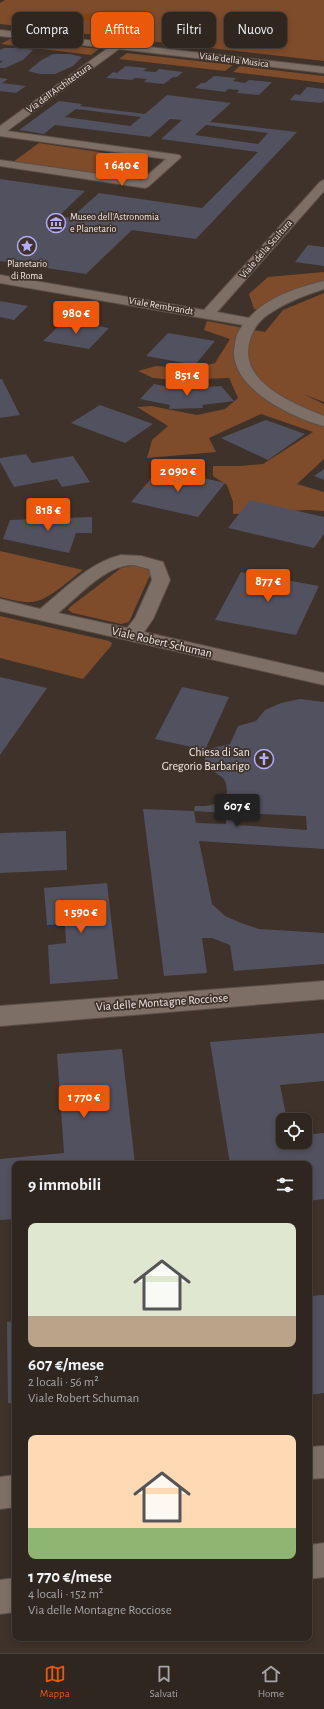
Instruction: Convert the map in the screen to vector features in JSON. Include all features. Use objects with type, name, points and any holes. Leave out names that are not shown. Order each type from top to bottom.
[{"type":"street","name":"Viale della Musica","points":[[0,33],[91,43]]},
{"type":"street","name":"Via dell'Architettura","points":[[0,132],[114,48]]},
{"type":"street","name":"Viale della Musica","points":[[134,48],[324,70]]},
{"type":"street","points":[[0,132],[175,157],[145,184],[0,163]]},
{"type":"street","points":[[108,178],[138,152]]},
{"type":"street","name":"Viale della Scultura","points":[[208,314],[324,184]]},
{"type":"street","name":"Viale Rembrandt","points":[[0,279],[250,322]]},
{"type":"street","points":[[324,285],[299,292],[262,311],[250,322],[241,340],[239,354],[246,374],[258,386],[281,402],[324,421]]},
{"type":"street","points":[[44,615],[100,569],[109,564],[119,560],[132,559],[145,561],[156,566],[161,580],[144,619],[132,636]]},
{"type":"street","name":"Viale Robert Schuman","points":[[0,605],[324,679]]},
{"type":"street","name":"Via delle Montagne Rocciose","points":[[0,1016],[324,990]]},
{"type":"street","points":[[312,1463],[324,1462]]},
{"type":"street","points":[[0,1493],[12,1491]]},
{"type":"street","points":[[312,1562],[324,1560]]},
{"type":"street","points":[[0,1597],[12,1595]]},
{"type":"shaded area","points":[[5,0],[324,0],[324,61],[210,48],[216,48],[216,12],[162,12],[162,42],[154,42],[154,12],[91,12],[91,34],[83,33],[83,12],[12,12],[12,25],[0,24],[0,3]]},
{"type":"shaded area","points":[[83,14],[91,14],[91,20],[83,20]]},
{"type":"shaded area","points":[[10,39],[12,39],[12,45],[1,44]]},
{"type":"shaded area","points":[[83,47],[99,49],[91,55],[34,48]]},
{"type":"shaded area","points":[[127,53],[233,65],[225,71],[119,59]]},
{"type":"shaded area","points":[[240,66],[324,76],[324,83],[233,72]]},
{"type":"shaded area","points":[[39,143],[119,155],[116,157],[125,159],[108,172],[99,171],[95,174],[13,162]]},
{"type":"shaded area","points":[[324,272],[324,289],[293,296],[275,310],[254,309],[249,294],[268,277]]},
{"type":"shaded area","points":[[324,293],[324,402],[303,394],[324,404],[324,459],[297,484],[324,492],[324,511],[307,510],[233,514],[233,502],[227,485],[213,476],[213,466],[263,464],[313,432],[261,414],[209,438],[216,452],[147,458],[152,440],[168,426],[137,407],[151,406],[197,415],[225,409],[238,398],[229,378],[176,380],[153,378],[138,371],[156,366],[192,369],[215,363],[230,339],[204,330],[207,321],[265,332],[283,310]]},
{"type":"shaded area","points":[[0,551],[83,570],[51,595],[37,601],[23,602],[12,600],[0,597]]},
{"type":"shaded area","points":[[135,565],[147,569],[151,573],[129,622],[121,624],[73,613],[68,610],[121,568]]},
{"type":"shaded area","points":[[0,616],[109,641],[112,643],[83,679],[0,658]]},
{"type":"building","points":[[4,48],[22,48],[33,50],[23,60],[5,68],[0,68],[0,63],[3,61],[0,61],[0,50]]},
{"type":"building","points":[[53,54],[70,54],[82,57],[73,66],[55,74],[40,74],[28,71],[40,61]]},
{"type":"building","points":[[126,66],[147,68],[143,71],[156,72],[159,69],[183,72],[164,84],[144,82],[147,79],[135,78],[132,80],[106,78],[113,72],[117,73]]},
{"type":"building","points":[[214,76],[236,78],[233,81],[245,83],[249,80],[272,82],[259,95],[237,93],[239,90],[228,89],[225,92],[195,88]]},
{"type":"building","points":[[0,78],[8,79],[2,83],[26,86],[16,93],[0,91]]},
{"type":"building","points":[[307,87],[324,89],[324,101],[321,103],[290,100],[295,94],[300,95]]},
{"type":"building","points":[[167,95],[231,103],[210,122],[297,132],[196,239],[132,230],[86,274],[0,261],[0,179],[85,191],[59,216],[71,218],[99,193],[202,208],[258,152],[161,139],[182,120],[170,119],[150,137],[55,125],[44,134],[19,130],[59,101],[82,104],[80,106],[145,114]],"holes":[[[76,109],[141,117],[130,126],[65,117]],[[206,125],[268,133],[258,144],[195,135]]]},
{"type":"building","points":[[308,245],[324,247],[324,266],[295,262]]},
{"type":"building","points":[[0,301],[28,306],[14,320],[0,317]]},
{"type":"building","points":[[65,320],[109,328],[89,349],[43,341]]},
{"type":"building","points":[[168,333],[215,341],[195,365],[146,356]]},
{"type":"building","points":[[0,379],[2,379],[20,415],[0,418]]},
{"type":"building","points":[[154,384],[179,389],[221,386],[234,401],[202,405],[203,408],[169,409],[170,405],[140,399]]},
{"type":"building","points":[[100,405],[153,424],[125,443],[71,423]]},
{"type":"building","points":[[266,420],[305,434],[268,460],[221,438]]},
{"type":"building","points":[[26,454],[32,463],[73,456],[90,482],[62,487],[57,479],[14,487],[0,462],[0,458]]},
{"type":"building","points":[[160,468],[225,483],[198,517],[131,502]]},
{"type":"building","points":[[324,469],[324,480],[314,476]]},
{"type":"building","points":[[250,500],[324,517],[324,534],[314,548],[228,528]]},
{"type":"building","points":[[92,517],[92,533],[76,533],[69,553],[3,539],[10,520]]},
{"type":"building","points":[[241,572],[319,586],[296,635],[215,620]]},
{"type":"building","points":[[0,677],[47,688],[0,755]]},
{"type":"building","points":[[182,687],[229,697],[205,750],[155,739]]},
{"type":"building","points":[[300,699],[324,702],[324,849],[199,841],[212,904],[225,916],[259,929],[324,933],[324,964],[234,971],[230,945],[212,938],[202,938],[207,973],[164,976],[143,809],[194,811],[195,806],[222,803],[226,797],[226,783],[223,778],[213,771],[205,769],[205,750],[230,744],[238,726],[256,721],[265,710],[281,703]],"holes":[[[194,811],[226,813],[226,824],[196,823]],[[236,813],[306,816],[307,830],[237,825]]]},
{"type":"building","points":[[66,831],[67,870],[0,873],[0,833]]},
{"type":"building","points":[[107,883],[118,979],[50,984],[48,945],[66,943],[65,924],[47,925],[44,888]]},
{"type":"building","points":[[324,1033],[324,1081],[280,1085],[286,1113],[276,1113],[276,1149],[312,1149],[312,1134],[324,1133],[324,1199],[312,1201],[312,1161],[230,1161],[210,1042]]},
{"type":"building","points":[[122,1049],[135,1161],[12,1161],[12,1219],[0,1220],[0,1159],[64,1153],[57,1054]]},
{"type":"building","points":[[324,1295],[324,1393],[312,1395],[312,1296]]},
{"type":"building","points":[[12,1321],[12,1403],[8,1403],[7,1322]]},
{"type":"place","name":"Museo dell'Astronomia e Planetario","points":[[56,223]]},
{"type":"place","name":"Planetario di Roma","points":[[27,246]]},
{"type":"place","name":"Chiesa di San Gregorio Barbarigo","points":[[264,759]]}]
